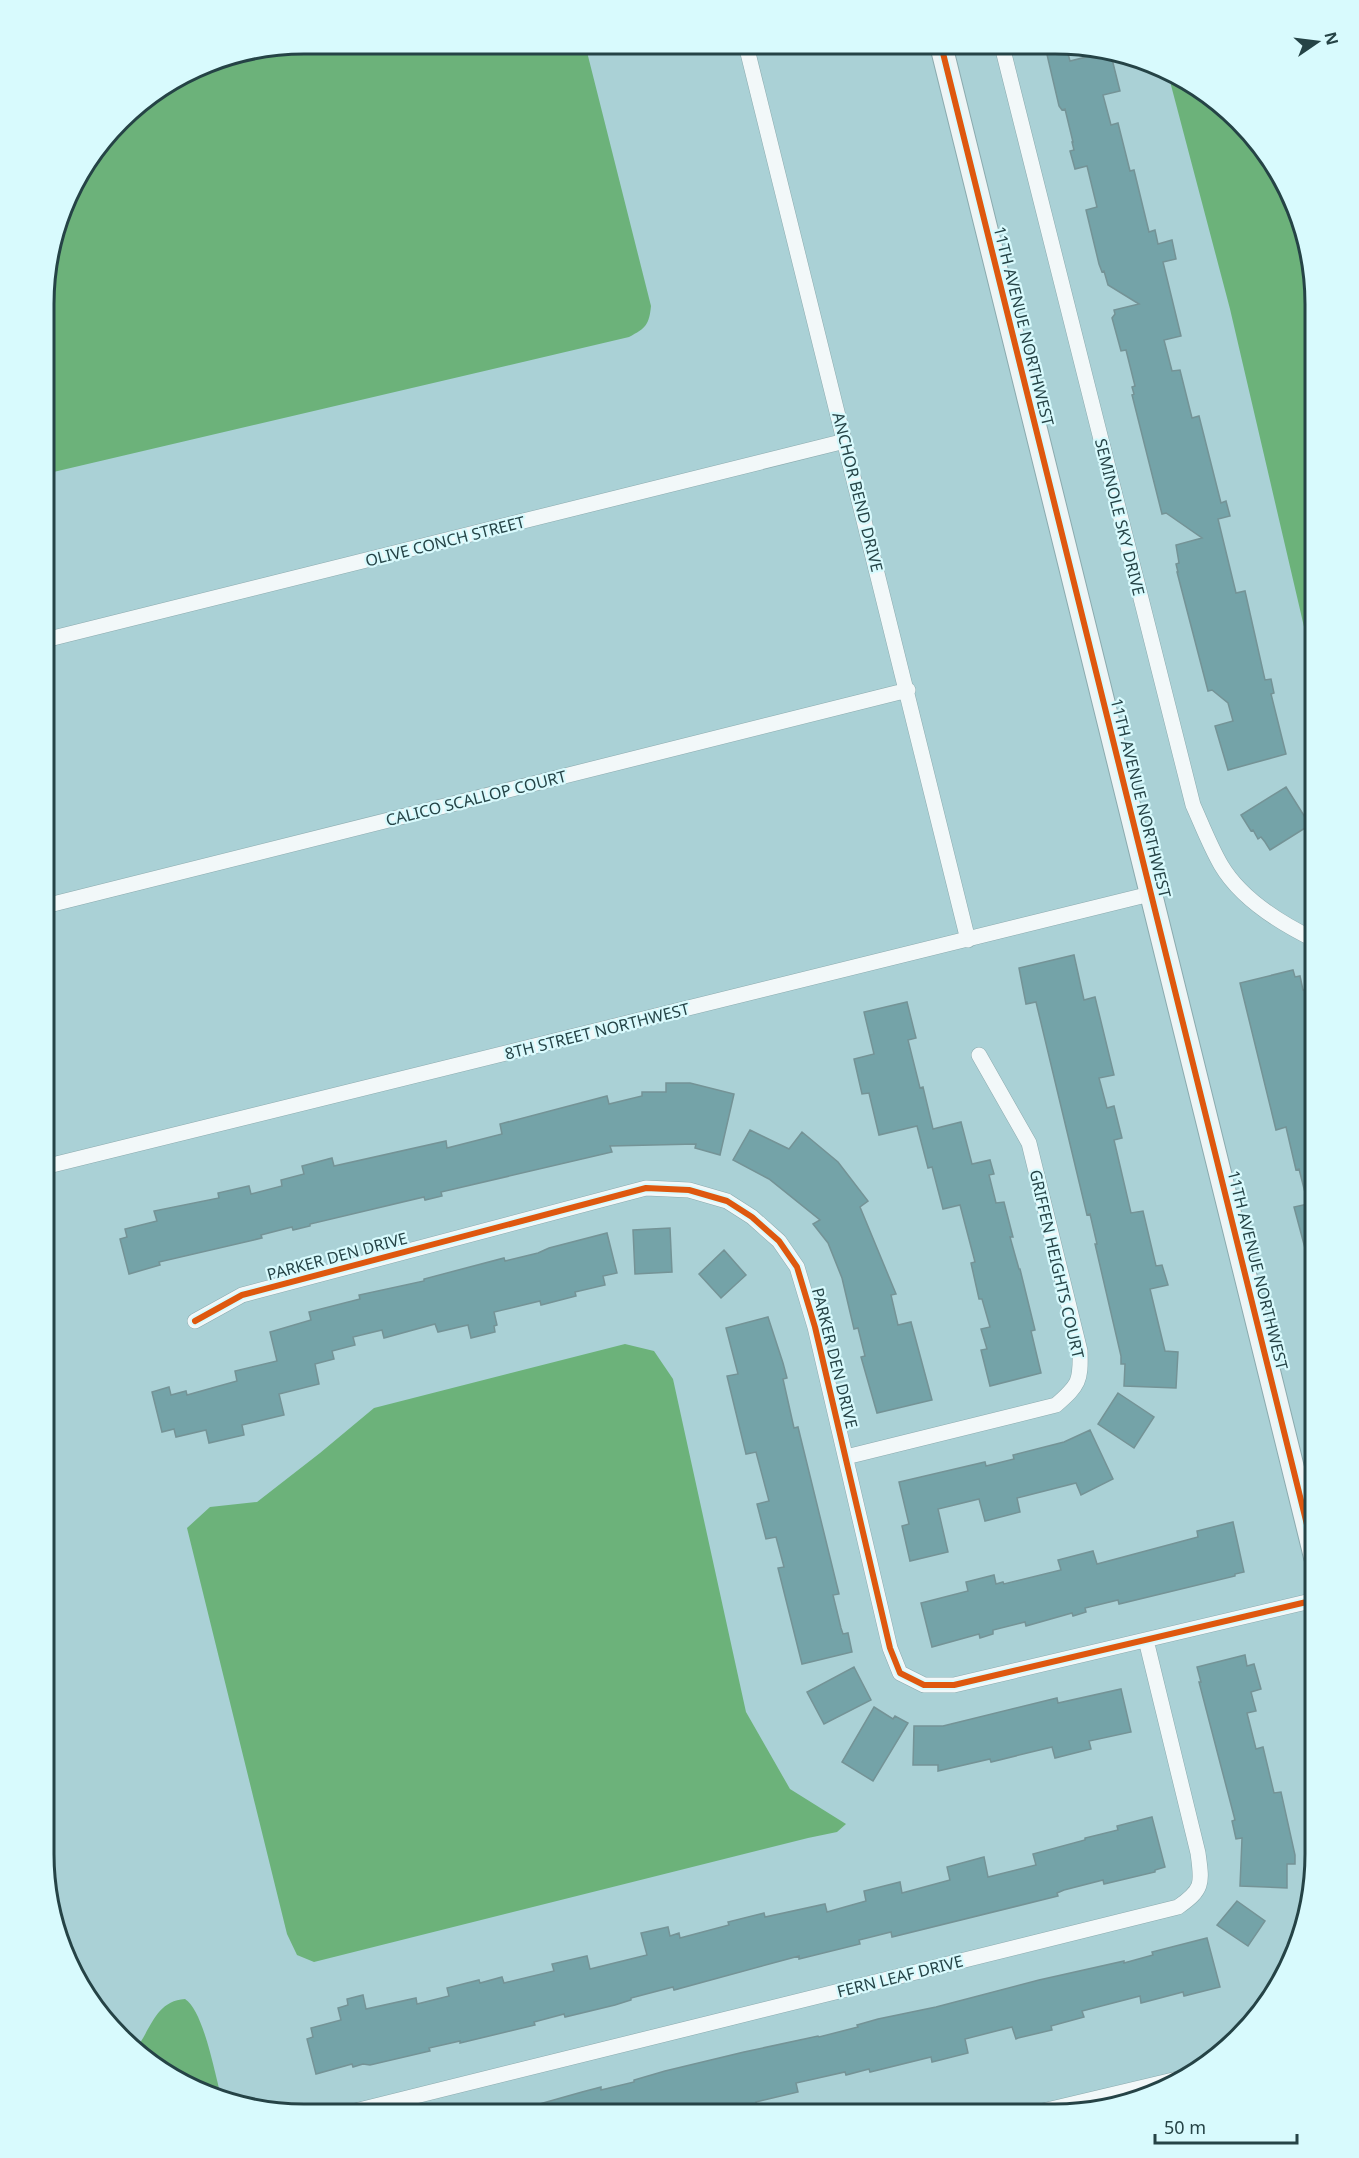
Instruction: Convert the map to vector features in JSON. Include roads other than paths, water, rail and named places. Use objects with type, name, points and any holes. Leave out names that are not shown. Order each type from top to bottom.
[{"type":"street","name":"ANCHOR BEND DRIVE","points":[[748,54],[969,940]]},
{"type":"street","name":"11TH AVENUE NORTHWEST","points":[[943,54],[1305,1517]]},
{"type":"street","name":"SEMINOLE SKY DRIVE","points":[[1004,54],[1192,805],[1221,866],[1248,898],[1305,935]]},
{"type":"street","name":"OLIVE CONCH STREET","points":[[54,638],[845,441]]},
{"type":"street","name":"CALICO SCALLOP COURT","points":[[54,904],[908,690]]},
{"type":"street","name":"8TH STREET NORTHWEST","points":[[54,1165],[1150,894]]},
{"type":"street","name":"GRIFFEN HEIGHTS COURT","points":[[846,1457],[1056,1405],[1074,1390],[1081,1373],[1080,1351],[1029,1143],[979,1055]]},
{"type":"street","name":"PARKER DEN DRIVE","points":[[195,1321],[242,1295],[646,1188],[689,1190],[727,1201],[752,1217],[779,1241],[797,1267],[815,1328],[890,1648],[900,1673],[924,1686],[954,1685],[1305,1602]]},
{"type":"street","name":"FERN LEAF DRIVE","points":[[379,2104],[1178,1907],[1193,1896],[1202,1880],[1198,1853],[1146,1640]]},
{"type":"street","points":[[1078,2103],[1149,2086]]}]
